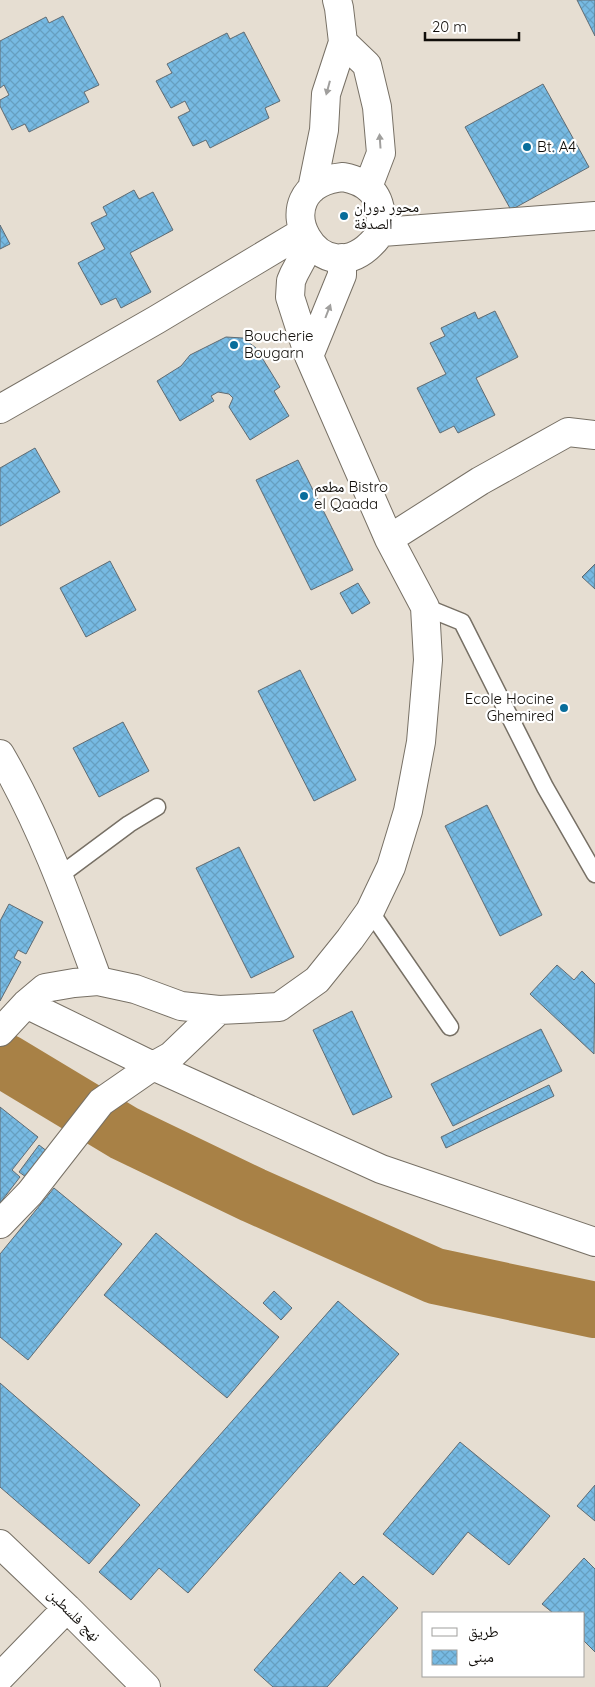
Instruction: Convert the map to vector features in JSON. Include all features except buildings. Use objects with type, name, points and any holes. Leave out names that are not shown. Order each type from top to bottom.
[{"type":"street","points":[[312,189],[330,179],[344,177],[357,180],[368,187],[377,197],[381,209],[382,232],[371,246],[360,254],[333,258],[320,253],[307,238],[300,219],[302,205],[312,189],[324,130],[326,94],[343,42],[337,0]]},
{"type":"street","points":[[343,42],[367,65],[377,107],[381,153],[368,187]]},
{"type":"street","points":[[382,232],[595,216]]},
{"type":"street","points":[[307,238],[291,282],[290,297],[309,356],[389,539],[425,607],[428,660],[421,742],[408,811],[391,867],[370,911],[317,980],[279,1006],[219,1010],[181,1006],[135,988],[98,981],[45,988],[11,1019],[153,1066],[381,1169],[595,1242]]},
{"type":"street","points":[[0,409],[156,320],[307,238]]},
{"type":"street","points":[[309,356],[342,275],[342,258]]},
{"type":"street","points":[[389,539],[480,481],[568,432],[595,435]]},
{"type":"street","points":[[0,754],[22,792],[59,876],[98,981]]},
{"type":"street","points":[[0,1224],[30,1193],[95,1110],[153,1066],[171,1056],[219,1010]]},
{"type":"street","name":"نهج فلسطين","points":[[0,1544],[146,1687]]},
{"type":"street","points":[[0,1677],[67,1608]]},
{"type":"lane","points":[[425,607],[462,622],[545,787],[595,874]]},
{"type":"lane","points":[[59,876],[129,824],[157,807]]},
{"type":"lane","points":[[370,911],[450,1027]]},
{"type":"waterway","points":[[6,1062],[124,1133],[253,1195],[435,1276],[595,1310]]},
{"type":"place","name":"Bt. A4","points":[[527,147]]},
{"type":"place","name":"محور دوران الصدفة","points":[[344,216]]},
{"type":"place","name":"Boucherie Bougarn","points":[[234,345]]},
{"type":"place","name":"مطعم Bistro el Qaada","points":[[304,496]]},
{"type":"place","name":"Ecole Hocine Ghemired","points":[[564,708]]}]
